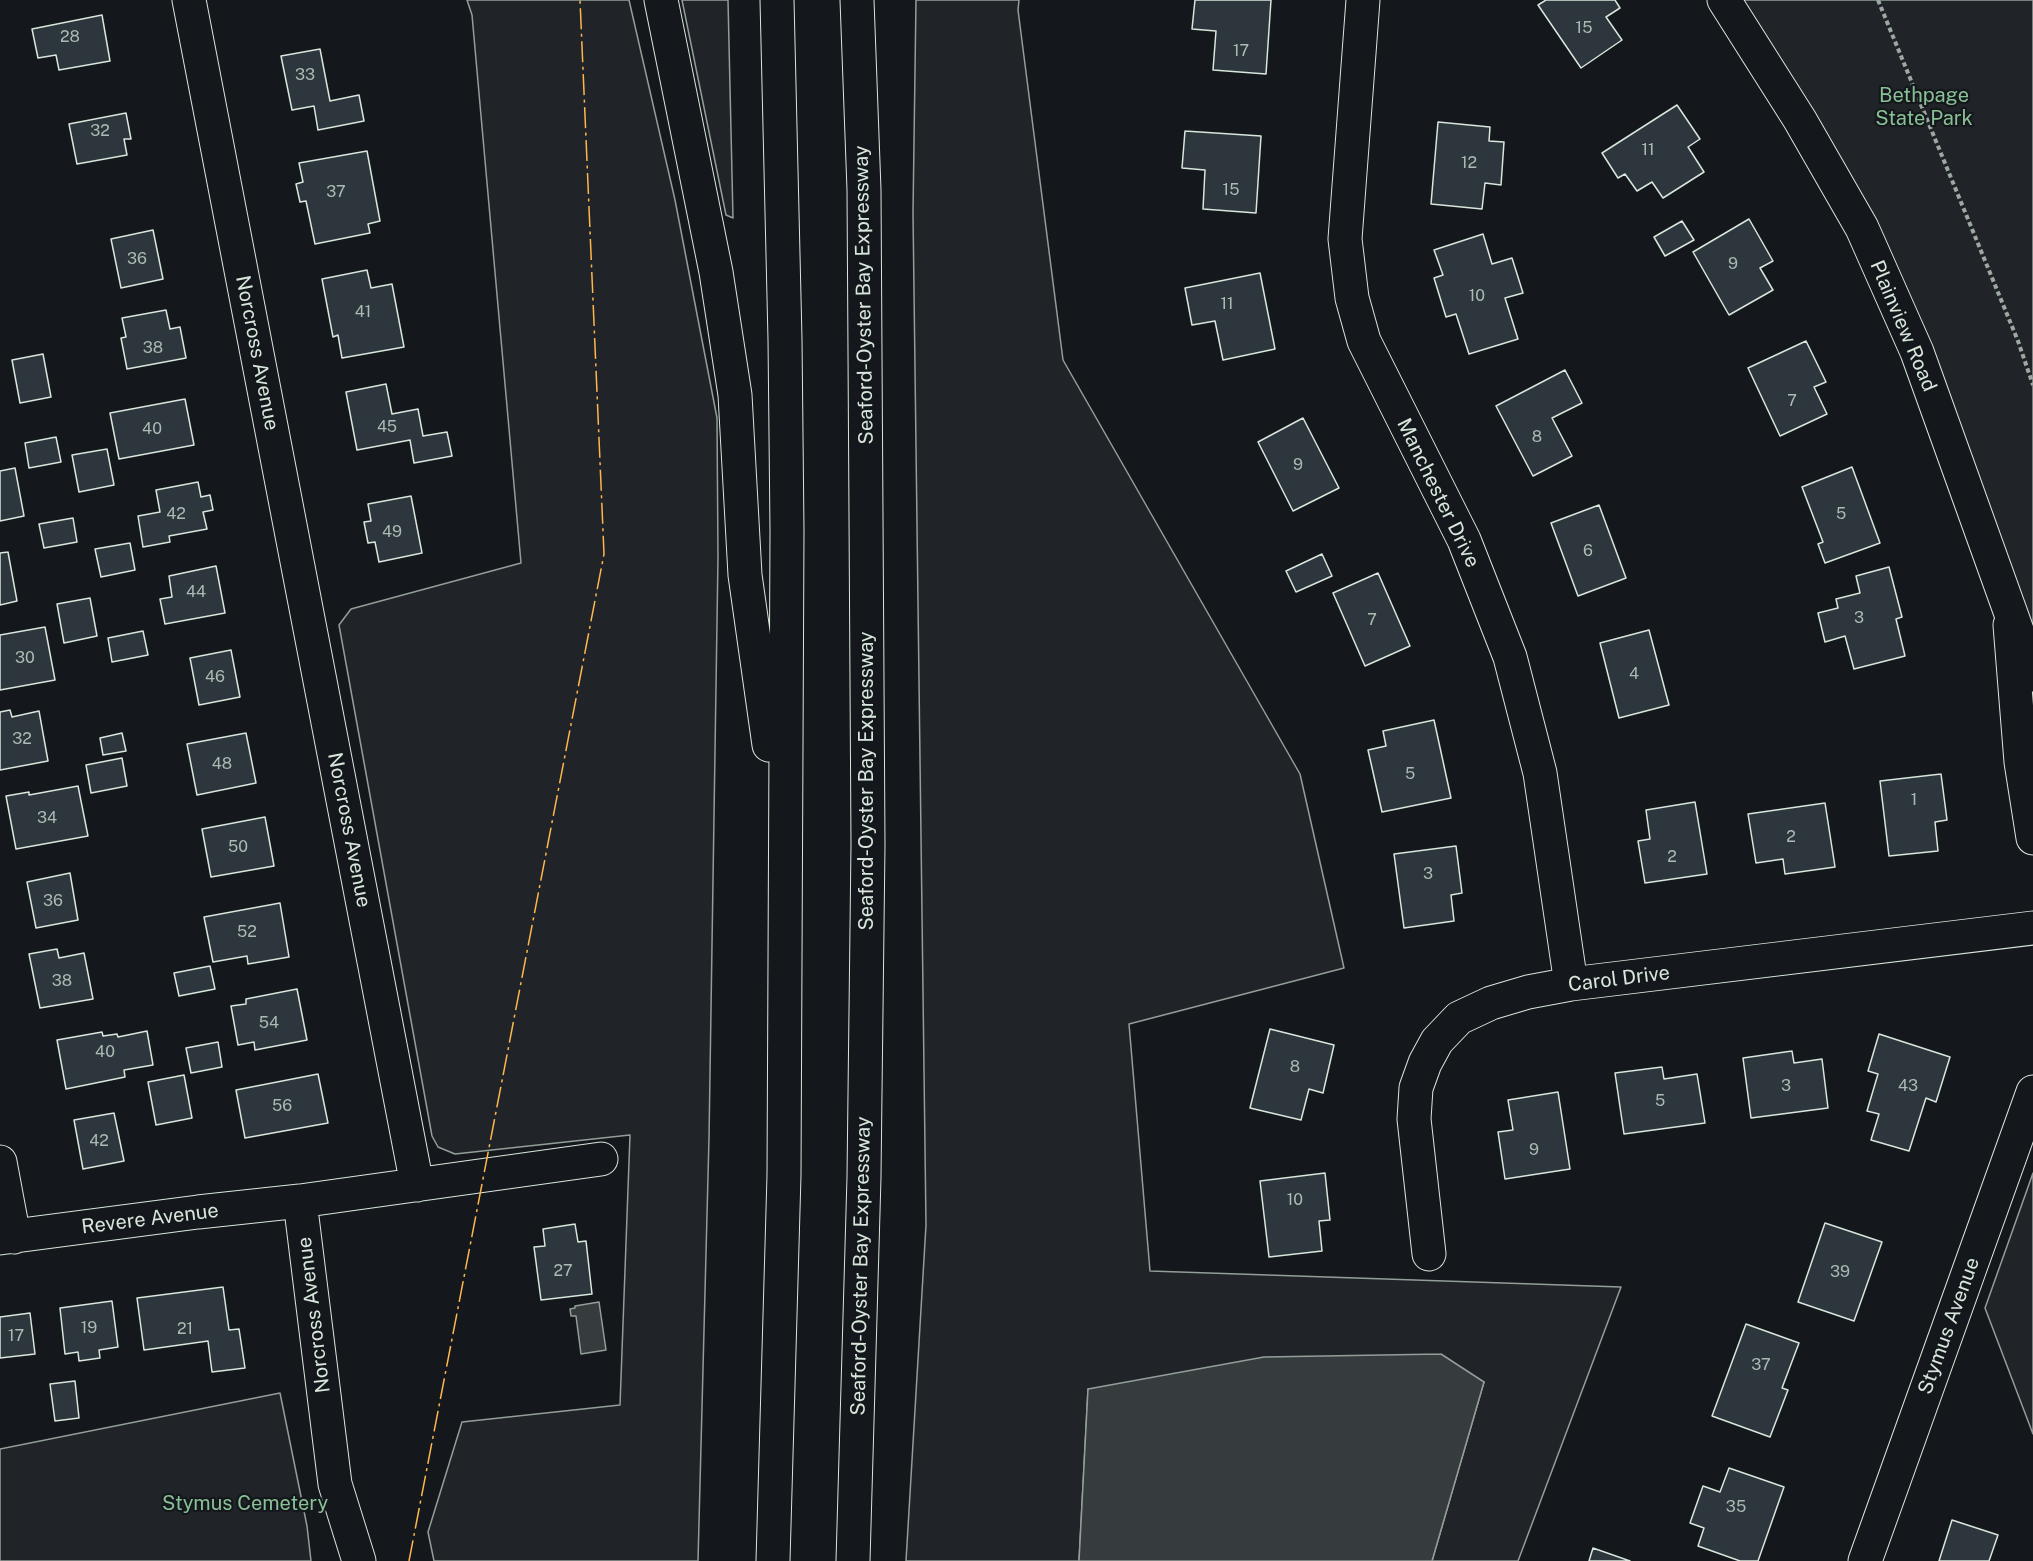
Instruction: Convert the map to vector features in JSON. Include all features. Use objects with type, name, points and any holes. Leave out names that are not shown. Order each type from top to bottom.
[{"type":"main road","name":"Norcross Avenue","points":[[189,0],[417,1185]]},
{"type":"main road","points":[[661,0],[716,272],[735,395],[746,575],[786,861]]},
{"type":"main road","points":[[773,1561],[784,1175],[787,507],[777,0]]},
{"type":"main road","name":"Seaford-Oyster Bay Expressway","points":[[853,1561],[864,1177],[868,844],[864,190],[857,0]]},
{"type":"main road","name":"Manchester Drive","points":[[1363,0],[1345,239],[1352,298],[1364,341],[1464,540],[1510,657],[1540,773],[1571,984]]},
{"type":"main road","name":"Plainview Road","points":[[1724,0],[1800,120],[1862,228],[1917,352],[2033,675]]},
{"type":"main road","points":[[2009,611],[2021,762],[2033,838]]},
{"type":"main road","name":"Carol Drive","points":[[1429,1254],[1414,1119],[1416,1088],[1425,1062],[1437,1041],[1459,1018],[1491,1003],[1528,992],[1571,984],[2033,928]]},
{"type":"main road","name":"Stymus Avenue","points":[[1865,1561],[2033,1092]]},
{"type":"main road","points":[[300,1201],[601,1159]]},
{"type":"main road","points":[[0,1162],[7,1238]]},
{"type":"main road","name":"Norcross Avenue","points":[[300,1201],[335,1484],[359,1561]]},
{"type":"main road","name":"Revere Avenue","points":[[7,1238],[198,1212],[300,1201]]},
{"type":"path","points":[[1878,0],[2018,341],[2033,385]]},
{"type":"green space","points":[[467,0],[629,0],[675,200],[717,418],[718,558],[709,1138],[698,1561],[434,1561],[428,1532],[462,1422],[620,1405],[630,1135],[455,1154],[438,1147],[432,1136],[339,625],[351,609],[521,563],[472,15]]},
{"type":"green space","points":[[682,0],[728,0],[733,218],[726,215]]},
{"type":"green space","points":[[916,0],[1019,0],[1018,10],[1063,360],[1300,774],[1344,968],[1129,1024],[1150,1271],[1621,1287],[1518,1561],[1432,1561],[1484,1382],[1088,1389],[1079,1561],[906,1561],[926,1225],[913,213]]},
{"type":"green space","name":"Bethpage State Park","points":[[1741,0],[2033,0],[2033,675],[1902,288]]},
{"type":"green space","points":[[2033,1173],[2033,1434],[1985,1308]]},
{"type":"green space","name":"Stymus Cemetery","points":[[280,1393],[307,1526],[311,1561],[0,1561],[0,1449]]},
{"type":"shaded area","points":[[599,1302],[606,1350],[581,1354],[576,1316],[571,1316],[570,1309]]},
{"type":"shaded area","points":[[1441,1354],[1484,1382],[1432,1561],[1079,1561],[1088,1389],[1264,1357]]},
{"type":"building","points":[[1195,0],[1271,0],[1266,74],[1213,70],[1216,31],[1192,29]]},
{"type":"building","points":[[1546,0],[1615,0],[1620,8],[1606,17],[1622,40],[1581,68],[1538,5]]},
{"type":"building","points":[[102,15],[110,61],[59,70],[56,55],[38,58],[32,29]]},
{"type":"building","points":[[320,49],[330,101],[359,95],[364,121],[318,130],[314,106],[292,110],[281,56]]},
{"type":"building","points":[[1677,105],[1700,139],[1688,147],[1704,172],[1663,198],[1652,182],[1637,191],[1625,174],[1618,178],[1602,153]]},
{"type":"building","points":[[126,113],[131,139],[124,139],[127,155],[77,164],[69,124]]},
{"type":"building","points":[[1438,122],[1490,127],[1489,141],[1504,142],[1501,185],[1485,183],[1482,209],[1431,204]]},
{"type":"building","points":[[1185,131],[1261,136],[1256,213],[1203,209],[1205,170],[1182,168]]},
{"type":"building","points":[[367,151],[380,221],[368,224],[370,233],[315,244],[306,201],[300,202],[296,184],[303,182],[299,163]]},
{"type":"building","points":[[1749,219],[1773,261],[1760,268],[1773,290],[1729,315],[1693,252]]},
{"type":"building","points":[[1682,221],[1694,240],[1665,256],[1654,237]]},
{"type":"building","points":[[153,230],[163,279],[121,288],[111,239]]},
{"type":"building","points":[[1483,234],[1492,264],[1512,258],[1523,293],[1505,298],[1518,339],[1469,354],[1456,314],[1446,317],[1434,278],[1443,275],[1434,250]]},
{"type":"building","points":[[367,270],[371,288],[392,284],[404,347],[342,358],[338,335],[333,337],[322,279]]},
{"type":"building","points":[[1260,273],[1275,349],[1223,360],[1215,321],[1192,325],[1185,288]]},
{"type":"building","points":[[166,310],[170,329],[180,327],[186,358],[127,369],[121,338],[126,337],[122,318]]},
{"type":"building","points":[[1806,341],[1826,382],[1814,387],[1827,414],[1780,436],[1748,368]]},
{"type":"building","points":[[43,354],[51,397],[20,403],[12,360]]},
{"type":"building","points":[[1565,370],[1582,403],[1552,418],[1572,456],[1533,476],[1496,406]]},
{"type":"building","points":[[386,384],[392,414],[418,409],[423,436],[447,432],[452,456],[414,463],[410,440],[357,450],[346,392]]},
{"type":"building","points":[[185,399],[194,445],[119,459],[110,413]]},
{"type":"building","points":[[1303,418],[1339,488],[1293,511],[1258,442]]},
{"type":"building","points":[[56,437],[61,462],[29,468],[25,443]]},
{"type":"building","points":[[107,449],[114,485],[79,492],[72,455]]},
{"type":"building","points":[[1852,467],[1880,543],[1825,563],[1818,544],[1823,542],[1802,487]]},
{"type":"building","points":[[15,468],[24,516],[0,521],[0,471]]},
{"type":"building","points":[[198,482],[201,497],[210,495],[213,510],[203,512],[207,529],[169,536],[170,542],[143,547],[138,516],[160,512],[156,490]]},
{"type":"building","points":[[411,496],[422,553],[379,562],[375,542],[368,543],[364,522],[371,521],[368,504]]},
{"type":"building","points":[[1599,505],[1626,578],[1578,596],[1551,523]]},
{"type":"building","points":[[73,518],[77,542],[44,548],[39,524]]},
{"type":"building","points":[[130,543],[135,570],[101,577],[95,549]]},
{"type":"building","points":[[8,552],[17,601],[0,605],[0,553]]},
{"type":"building","points":[[1322,554],[1332,576],[1296,592],[1286,571]]},
{"type":"building","points":[[216,566],[225,613],[165,624],[160,599],[172,597],[169,576]]},
{"type":"building","points":[[1889,567],[1902,617],[1896,619],[1905,656],[1854,669],[1845,636],[1825,642],[1818,613],[1838,608],[1836,599],[1860,593],[1856,576]]},
{"type":"building","points":[[1378,573],[1410,646],[1365,666],[1333,593]]},
{"type":"building","points":[[90,598],[97,636],[64,643],[57,604]]},
{"type":"building","points":[[45,627],[55,680],[0,690],[0,635]]},
{"type":"building","points":[[1649,630],[1669,705],[1619,718],[1600,643]]},
{"type":"building","points":[[143,631],[148,655],[112,662],[108,638]]},
{"type":"building","points":[[231,650],[240,697],[199,705],[190,658]]},
{"type":"building","points":[[10,710],[12,717],[39,711],[48,761],[0,770],[0,712]]},
{"type":"building","points":[[1434,720],[1451,798],[1382,812],[1368,750],[1386,746],[1383,731]]},
{"type":"building","points":[[122,733],[126,751],[103,755],[100,738]]},
{"type":"building","points":[[246,733],[256,783],[197,795],[187,744]]},
{"type":"building","points":[[122,758],[127,786],[91,793],[86,765]]},
{"type":"building","points":[[1941,774],[1947,820],[1935,822],[1938,851],[1889,856],[1880,781]]},
{"type":"building","points":[[78,786],[88,836],[16,849],[6,796],[29,792],[29,795]]},
{"type":"building","points":[[1695,802],[1707,874],[1645,883],[1638,841],[1650,839],[1646,810]]},
{"type":"building","points":[[1825,803],[1835,867],[1785,874],[1783,859],[1756,863],[1748,814]]},
{"type":"building","points":[[265,817],[274,866],[211,877],[202,829]]},
{"type":"building","points":[[1456,846],[1462,893],[1451,895],[1454,921],[1404,928],[1394,854]]},
{"type":"building","points":[[70,873],[78,920],[36,928],[27,882]]},
{"type":"building","points":[[280,903],[289,957],[248,964],[247,956],[213,962],[204,917]]},
{"type":"building","points":[[57,949],[59,958],[84,953],[93,999],[40,1008],[29,954]]},
{"type":"building","points":[[210,966],[215,989],[179,996],[174,973]]},
{"type":"building","points":[[297,989],[307,1040],[255,1050],[254,1042],[238,1045],[231,1006],[246,1004],[246,999]]},
{"type":"building","points":[[1270,1029],[1334,1045],[1323,1093],[1309,1089],[1301,1120],[1250,1108]]},
{"type":"building","points":[[147,1031],[153,1065],[124,1070],[125,1077],[66,1089],[57,1040],[102,1032],[103,1036],[117,1034],[118,1037]]},
{"type":"building","points":[[1879,1034],[1950,1057],[1936,1102],[1926,1098],[1909,1151],[1871,1140],[1879,1114],[1867,1111],[1878,1074],[1868,1071]]},
{"type":"building","points":[[218,1042],[222,1067],[191,1073],[186,1048]]},
{"type":"building","points":[[1792,1051],[1794,1063],[1822,1059],[1828,1108],[1751,1118],[1743,1058]]},
{"type":"building","points":[[1662,1067],[1664,1079],[1697,1074],[1705,1123],[1624,1134],[1615,1073]]},
{"type":"building","points":[[318,1074],[328,1123],[245,1138],[236,1090]]},
{"type":"building","points":[[184,1075],[192,1118],[156,1125],[148,1082]]},
{"type":"building","points":[[1558,1092],[1570,1169],[1505,1179],[1498,1132],[1513,1130],[1508,1100]]},
{"type":"building","points":[[114,1113],[124,1161],[83,1169],[74,1120]]},
{"type":"building","points":[[1325,1173],[1330,1220],[1319,1221],[1322,1251],[1269,1257],[1260,1181]]},
{"type":"building","points":[[1825,1223],[1882,1242],[1854,1321],[1798,1302]]},
{"type":"building","points":[[575,1224],[578,1242],[586,1241],[592,1294],[541,1300],[534,1247],[545,1246],[543,1229]]},
{"type":"building","points":[[223,1287],[229,1330],[239,1329],[245,1368],[212,1372],[208,1341],[144,1350],[137,1298]]},
{"type":"building","points":[[112,1301],[118,1347],[99,1350],[100,1358],[79,1361],[78,1352],[65,1354],[60,1308]]},
{"type":"building","points":[[30,1313],[35,1354],[0,1358],[0,1317]]},
{"type":"building","points":[[1746,1324],[1799,1343],[1782,1388],[1788,1390],[1770,1437],[1712,1416]]},
{"type":"building","points":[[75,1381],[79,1418],[55,1421],[50,1384]]},
{"type":"building","points":[[1729,1468],[1784,1487],[1758,1561],[1740,1561],[1698,1546],[1704,1528],[1690,1523],[1703,1486],[1720,1492]]},
{"type":"building","points":[[1952,1520],[1998,1535],[1989,1561],[1939,1561]]},
{"type":"building","points":[[1593,1548],[1630,1561],[1589,1561]]},
{"type":"power","points":[[409,1561],[604,554],[580,0]]}]
